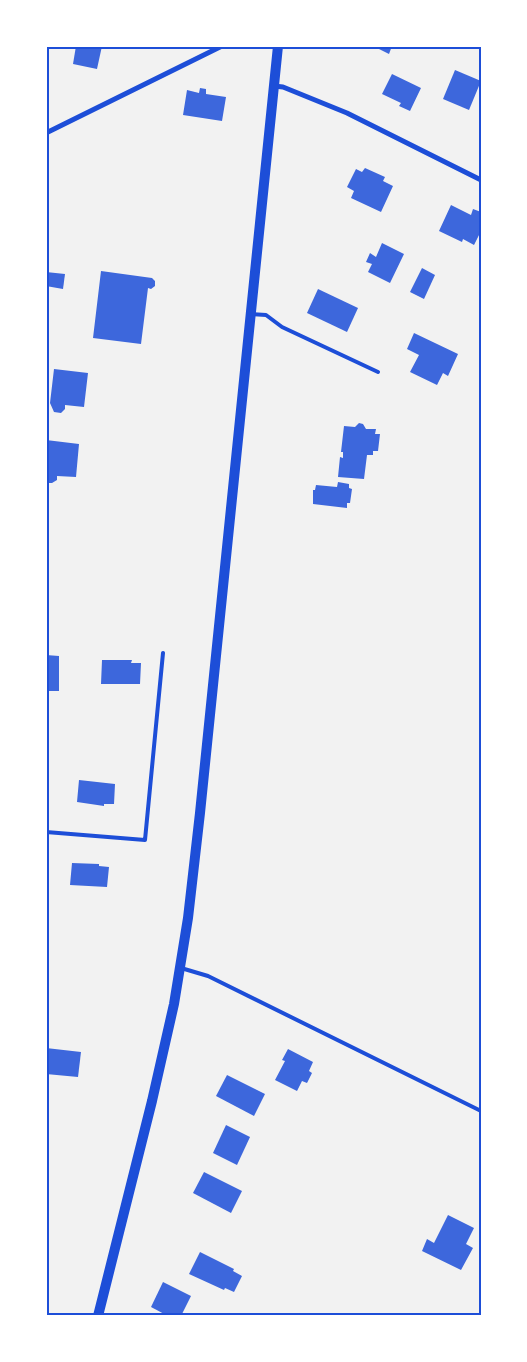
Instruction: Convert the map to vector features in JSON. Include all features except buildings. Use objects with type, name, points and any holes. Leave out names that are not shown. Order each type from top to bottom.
[{"type":"main road","points":[[98,1316],[154,1092],[181,968],[198,831],[278,46]]},
{"type":"street","points":[[46,132],[222,46]]},
{"type":"street","points":[[274,86],[283,87],[347,113],[481,180]]},
{"type":"lane","points":[[251,314],[266,315],[282,327],[378,372]]},
{"type":"lane","points":[[46,832],[145,840],[163,653]]},
{"type":"lane","points":[[181,968],[208,976],[481,1111]]}]
